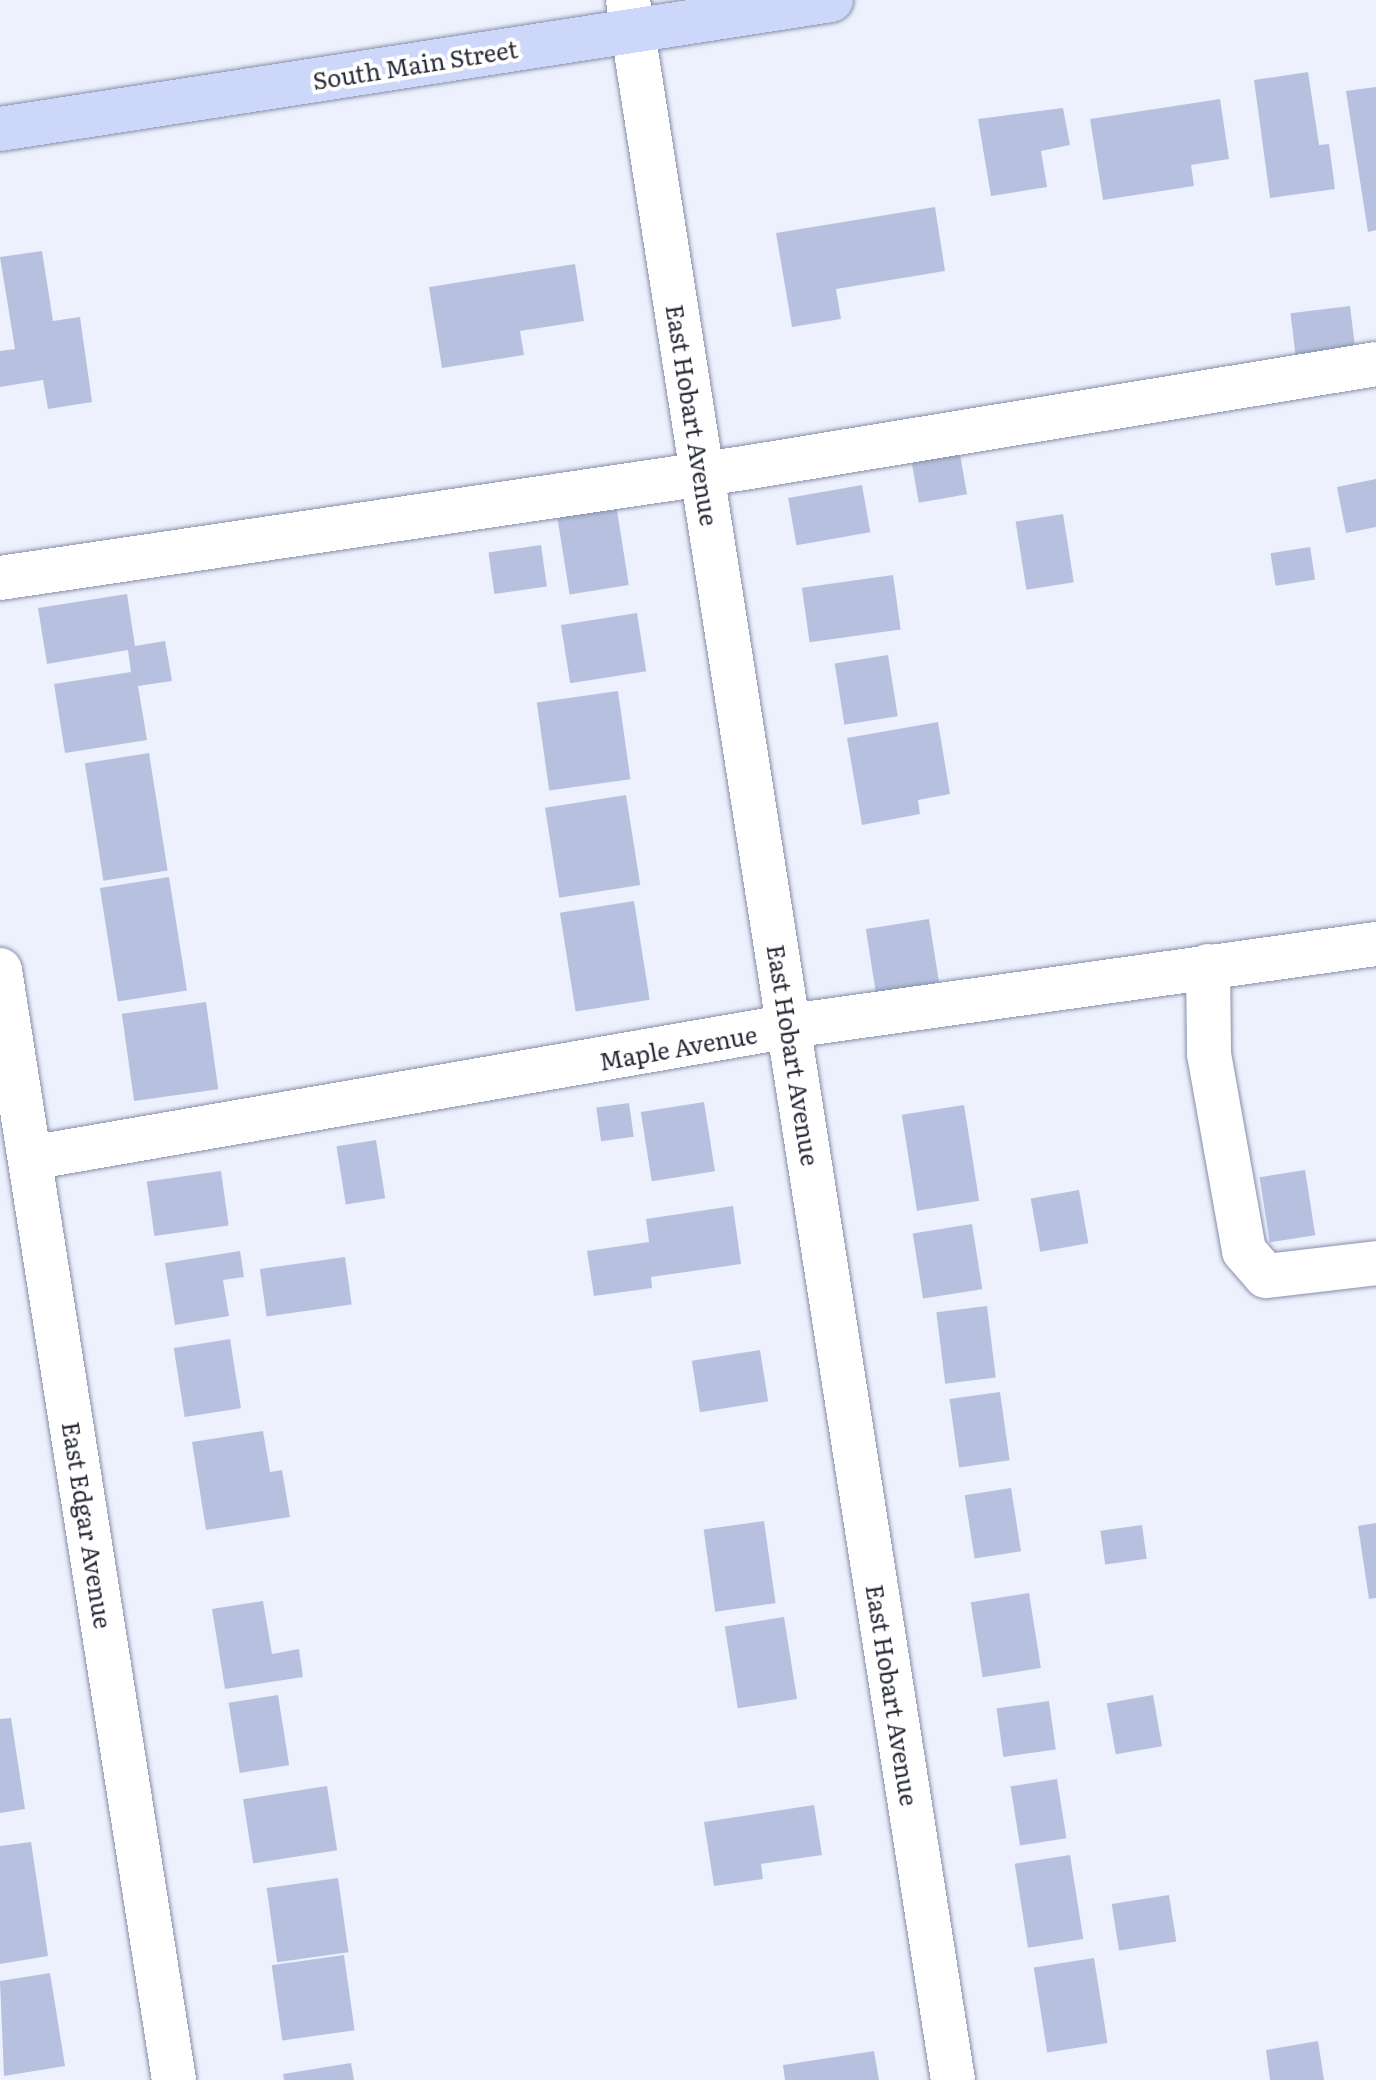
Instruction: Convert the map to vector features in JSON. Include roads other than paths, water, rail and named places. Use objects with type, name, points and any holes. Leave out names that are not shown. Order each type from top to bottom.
[{"type":"main road","name":"South Main Street","points":[[0,129],[631,15],[831,0]]},
{"type":"street","name":"East Hobart Avenue","points":[[631,15],[953,2080]]},
{"type":"street","points":[[0,578],[702,472],[1376,364]]},
{"type":"street","name":"Maple Avenue","points":[[30,1158],[790,1026],[1376,944]]},
{"type":"street","points":[[1208,966],[1209,1054],[1244,1251],[1266,1276],[1376,1263]]},
{"type":"street","name":"East Edgar Avenue","points":[[0,970],[174,2080]]}]
